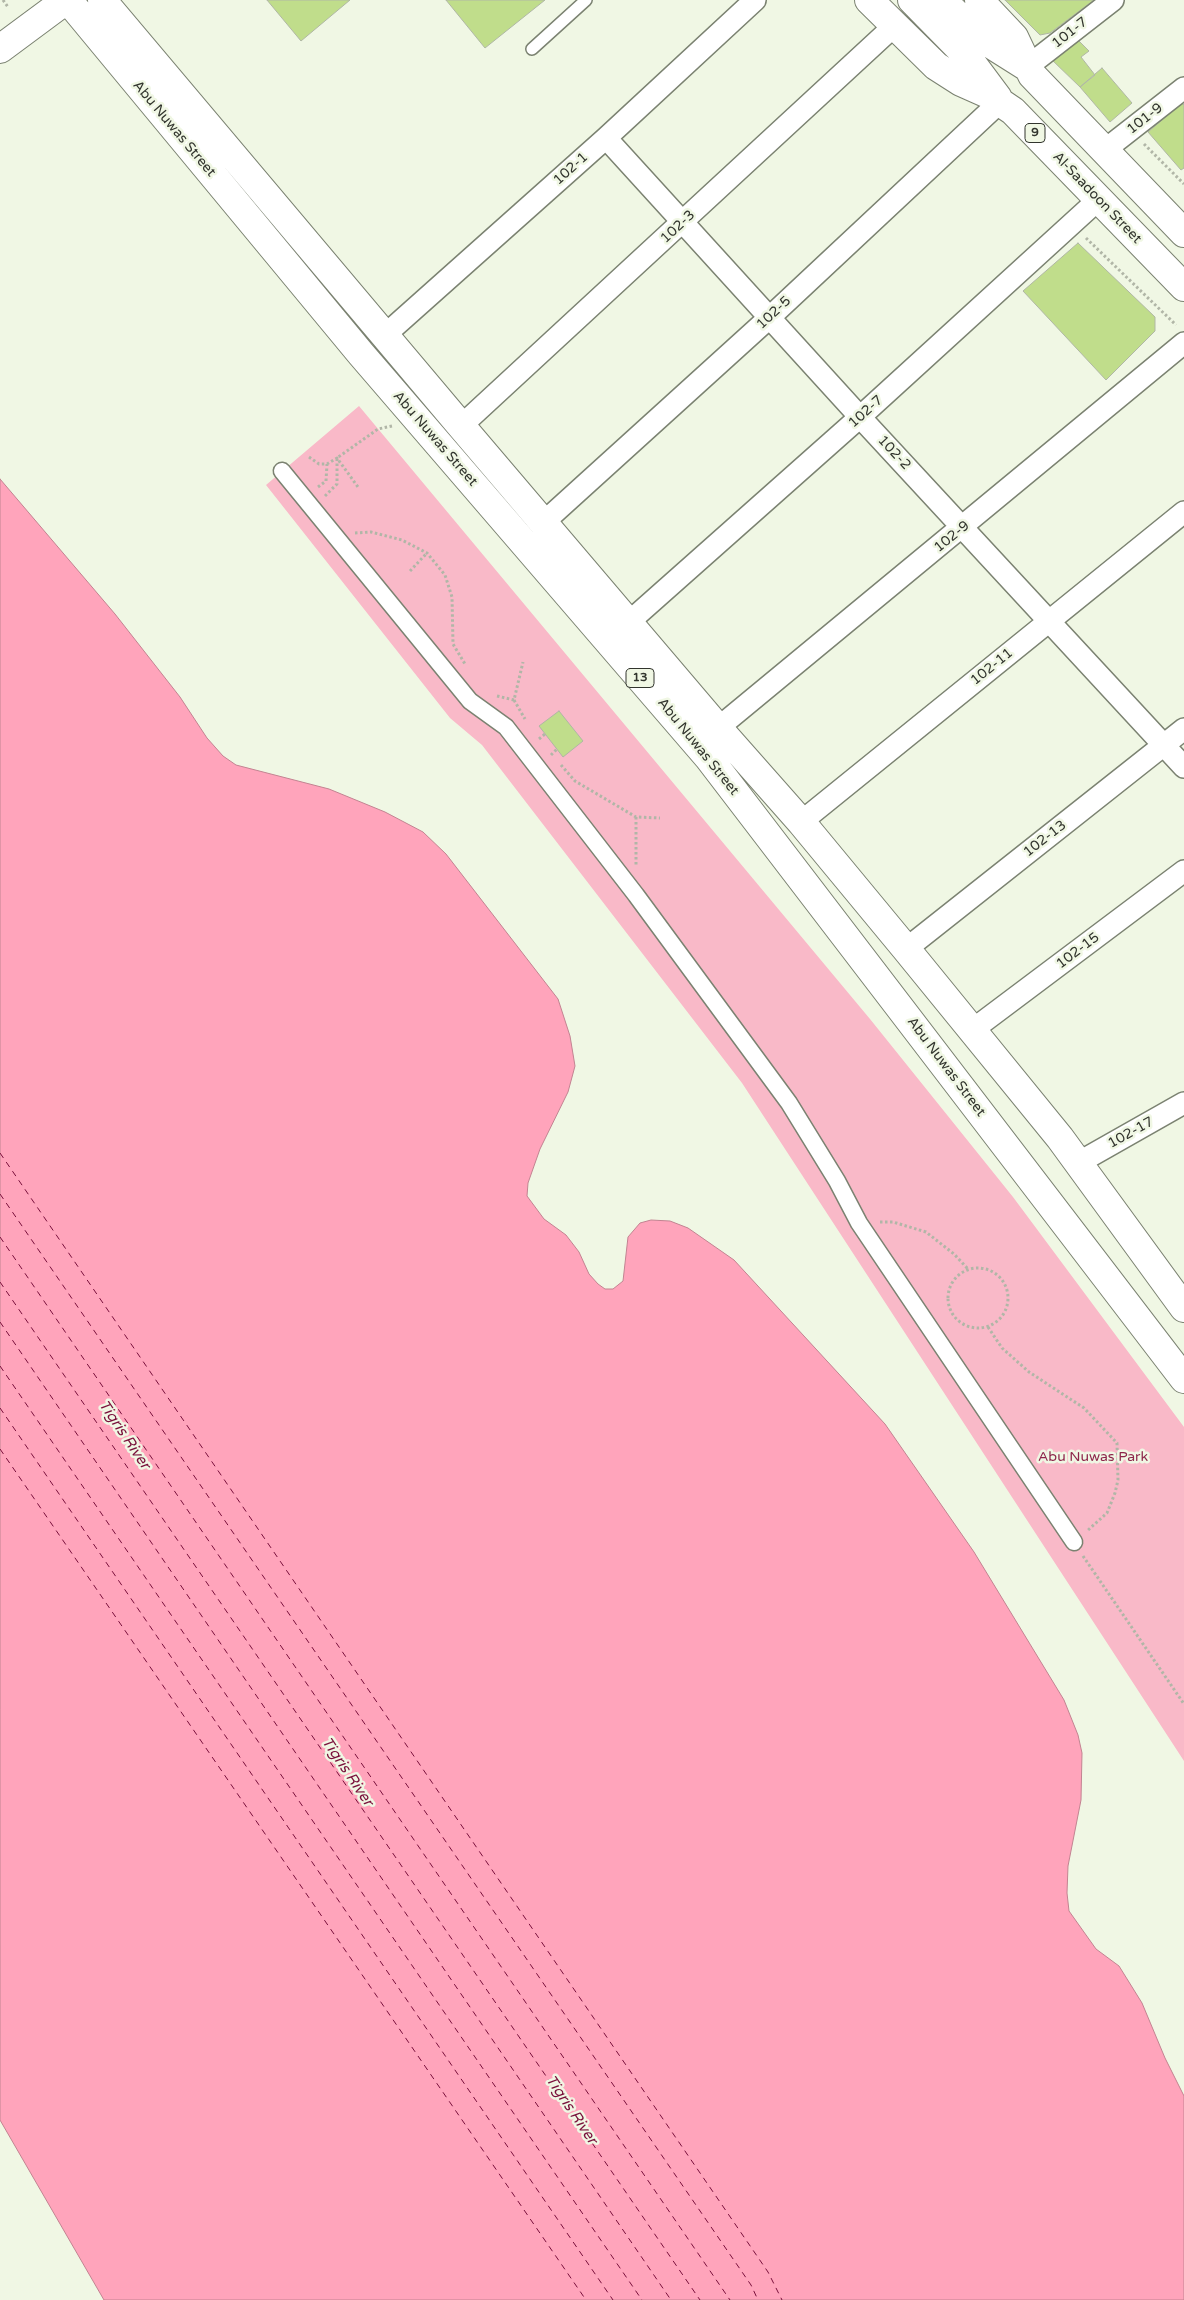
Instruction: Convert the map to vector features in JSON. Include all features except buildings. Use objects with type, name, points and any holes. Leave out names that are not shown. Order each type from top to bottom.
[{"type":"main road","points":[[4,16],[35,0]]},
{"type":"main road","points":[[0,49],[67,0]]},
{"type":"main road","name":"Abu Nuwas Street","points":[[67,0],[361,354],[708,757],[1184,1379]]},
{"type":"main road","name":"Abu Nuwas Street","points":[[102,0],[461,426],[630,622],[718,728],[801,822],[1078,1163],[1184,1308]]},
{"type":"main road","name":"Al-Saadoon Street","points":[[868,0],[948,75],[1001,102],[1018,116],[1184,287]]},
{"type":"main road","points":[[912,0],[966,55],[1001,102]]},
{"type":"main road","points":[[942,0],[981,38],[1027,67]]},
{"type":"main road","points":[[979,0],[1014,37],[1027,67],[1039,82],[1184,233]]},
{"type":"street","name":"102-1","points":[[385,335],[606,138],[754,0]]},
{"type":"street","name":"101-7","points":[[1027,67],[1113,0]]},
{"type":"street","name":"102-3","points":[[461,426],[894,26]]},
{"type":"street","name":"101-9","points":[[1106,150],[1184,88]]},
{"type":"street","name":"102-5","points":[[544,522],[770,318],[1001,102]]},
{"type":"street","name":"102-2","points":[[606,138],[860,417],[1184,767]]},
{"type":"street","name":"102-7","points":[[630,622],[860,417],[1099,199]]},
{"type":"street","name":"102-9","points":[[718,728],[963,527],[1181,335]]},
{"type":"street","points":[[282,471],[470,701],[506,727],[636,895],[789,1103],[837,1181],[859,1223],[1074,1542]]},
{"type":"street","name":"102-11","points":[[801,822],[1184,512]]},
{"type":"street","name":"102-13","points":[[906,949],[1184,729]]},
{"type":"street","name":"102-15","points":[[972,1031],[1184,871]]},
{"type":"street","name":"102-17","points":[[1078,1163],[1184,1103]]},
{"type":"lane","points":[[532,48],[586,0]]},
{"type":"path","points":[[3,0],[4,16]]},
{"type":"path","points":[[1130,130],[1184,184]]},
{"type":"path","points":[[1094,245],[1181,335]]},
{"type":"path","points":[[309,457],[319,464],[327,464],[378,429],[395,426]]},
{"type":"path","points":[[337,458],[358,487]]},
{"type":"path","points":[[328,493],[337,484],[337,458]]},
{"type":"path","points":[[304,498],[326,481],[327,464]]},
{"type":"path","points":[[358,532],[386,534],[427,553],[446,575],[452,597],[453,644],[470,671]]},
{"type":"path","points":[[410,571],[427,553]]},
{"type":"path","points":[[523,662],[514,700],[526,722]]},
{"type":"path","points":[[491,694],[508,700],[514,700]]},
{"type":"path","points":[[535,734],[543,744]]},
{"type":"path","points":[[539,739],[545,734]]},
{"type":"path","points":[[551,755],[557,749]]},
{"type":"path","points":[[547,750],[575,781],[636,817],[660,818]]},
{"type":"path","points":[[636,817],[636,895]]},
{"type":"path","points":[[859,1223],[893,1222],[926,1232],[954,1254],[968,1269]]},
{"type":"path","points":[[984,1268],[998,1275],[1007,1288],[1008,1304],[1001,1318],[988,1327],[972,1328],[957,1321],[948,1308],[947,1292],[954,1278],[968,1269],[984,1268]]},
{"type":"path","points":[[988,1327],[1002,1348],[1029,1372],[1084,1408],[1117,1443],[1118,1480],[1107,1513],[1074,1542],[1184,1704]]},
{"type":"green space","name":"Abu Nuwas Park","points":[[359,406],[870,1019],[1013,1197],[1184,1427],[1184,1761],[742,1083],[482,745],[450,718],[266,485]]},
{"type":"water","name":"Tigris River","points":[[0,479],[115,614],[180,697],[207,738],[223,756],[236,765],[329,789],[385,812],[423,832],[446,854],[558,999],[570,1036],[575,1066],[568,1092],[540,1149],[528,1183],[527,1196],[544,1219],[566,1235],[579,1252],[589,1274],[598,1284],[605,1289],[613,1289],[623,1281],[628,1237],[640,1223],[651,1220],[670,1221],[688,1228],[734,1260],[885,1424],[974,1552],[1064,1700],[1078,1735],[1082,1753],[1081,1800],[1068,1866],[1067,1893],[1069,1911],[1096,1949],[1119,1966],[1142,2003],[1165,2058],[1184,2096],[1184,2300],[104,2300],[0,2120]]},
{"type":"ferry route","points":[[0,1153],[768,2272],[782,2300]]},
{"type":"ferry route","points":[[0,1194],[751,2285],[758,2300]]},
{"type":"ferry route","points":[[0,1237],[730,2300]]},
{"type":"ferry route","points":[[0,1282],[700,2300]]},
{"type":"ferry route","points":[[0,1322],[671,2300]]},
{"type":"ferry route","points":[[0,1366],[642,2300]]},
{"type":"ferry route","points":[[0,1408],[613,2300]]},
{"type":"ferry route","points":[[0,1449],[586,2300]]}]
